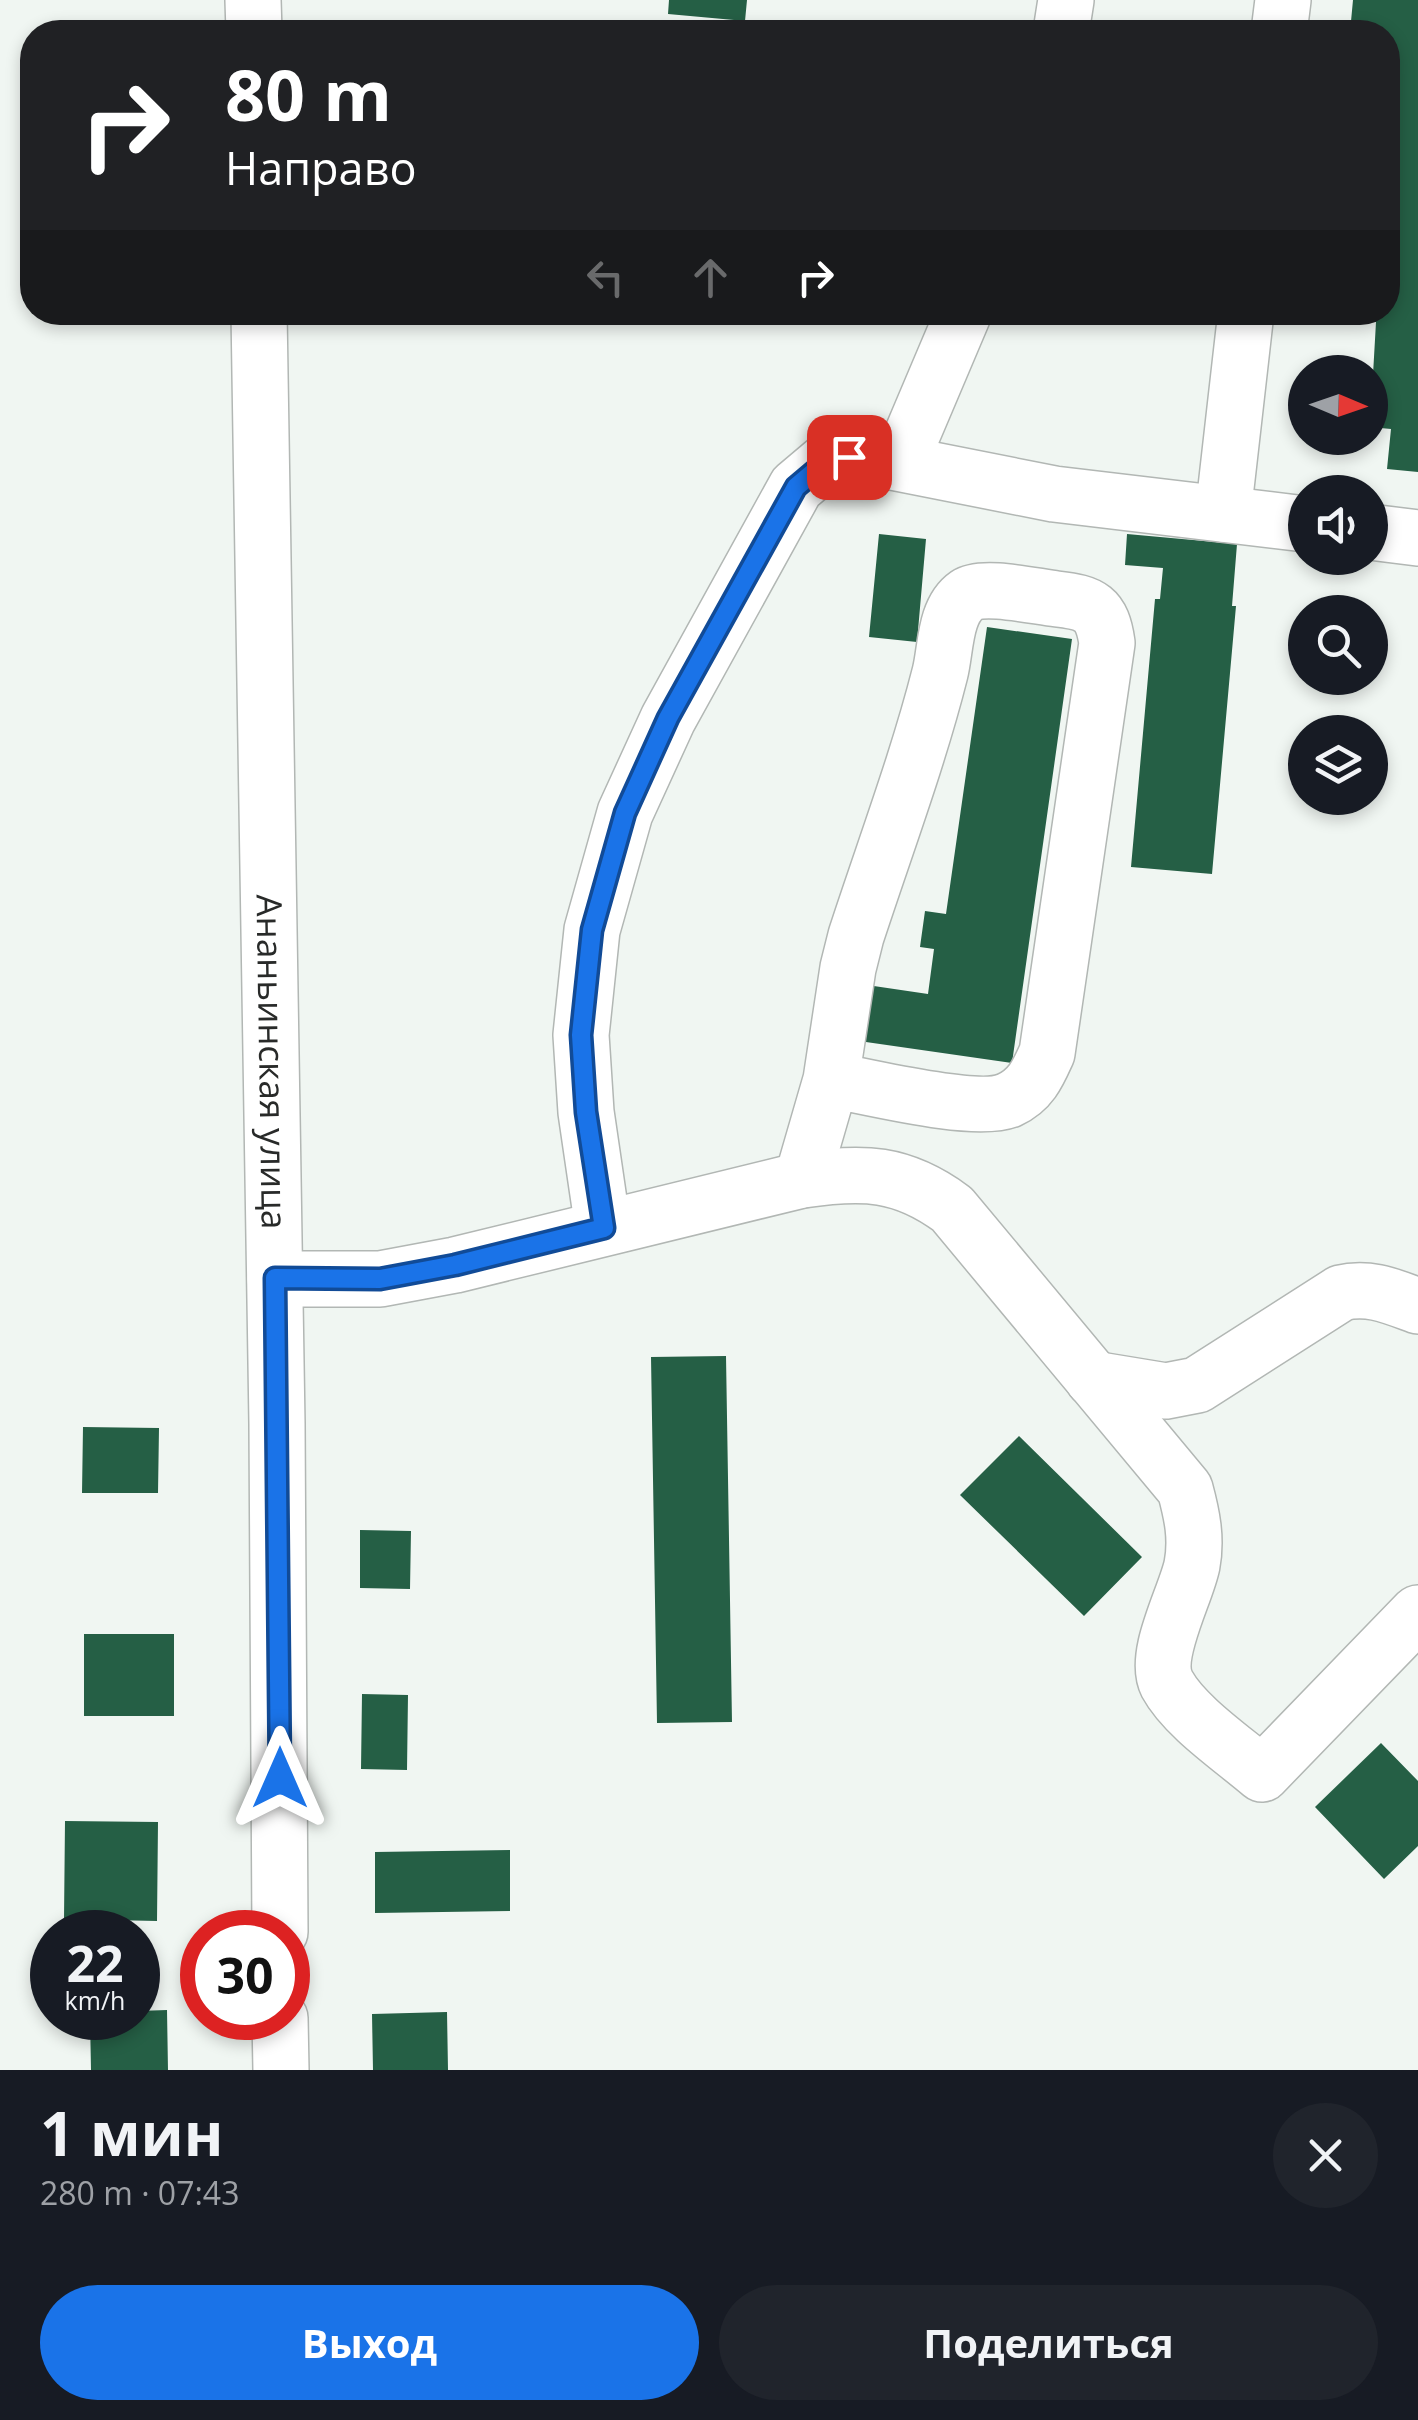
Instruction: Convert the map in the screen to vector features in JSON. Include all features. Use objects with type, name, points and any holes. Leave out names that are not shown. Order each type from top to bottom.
[{"type":"street","name":"Ананьинская улица","points":[[259,325],[275,1278],[280,1910]]},
{"type":"street","points":[[900,462],[958,325]]},
{"type":"street","points":[[1222,514],[1244,325]]},
{"type":"street","points":[[604,1228],[586,1112],[581,1035],[592,930],[625,813],[668,718],[796,487],[828,460],[849,457],[900,462],[1054,494],[1288,522]]},
{"type":"street","points":[[1388,534],[1418,538]]},
{"type":"street","points":[[802,1180],[831,1080],[856,936],[940,674],[955,609],[967,594],[983,590],[1077,601],[1094,609],[1104,622],[1107,643],[1047,1052],[1034,1084],[1008,1100],[981,1106],[831,1080]]},
{"type":"street","points":[[275,1278],[380,1279],[455,1265],[802,1180],[850,1173],[890,1178],[925,1189],[952,1210],[1184,1489],[1194,1522],[1192,1564],[1165,1650],[1164,1678],[1178,1701],[1262,1774],[1418,1613]]},
{"type":"street","points":[[1093,1379],[1166,1391],[1198,1385],[1341,1294],[1359,1289],[1385,1293],[1418,1306]]},
{"type":"street","points":[[280,2040],[280,2070]]},
{"type":"building","points":[[669,0],[747,0],[745,20],[668,14]]},
{"type":"building","points":[[1353,0],[1418,0],[1418,472],[1387,469],[1391,429],[1388,355],[1374,355],[1376,325],[1400,325],[1400,20],[1351,20]]},
{"type":"building","points":[[879,534],[926,539],[917,642],[869,637]]},
{"type":"building","points":[[1127,534],[1237,544],[1232,606],[1236,606],[1212,874],[1131,867],[1155,599],[1160,599],[1163,568],[1125,565]]},
{"type":"building","points":[[987,627],[1072,639],[1012,1063],[859,1041],[867,985],[928,994],[934,949],[920,947],[925,911],[946,914]]},
{"type":"building","points":[[726,1356],[732,1722],[657,1723],[651,1357]]},
{"type":"building","points":[[83,1427],[159,1428],[158,1493],[82,1493]]},
{"type":"building","points":[[1019,1436],[1142,1557],[1084,1616],[960,1495]]},
{"type":"building","points":[[360,1530],[411,1531],[410,1589],[360,1588]]},
{"type":"building","points":[[84,1634],[174,1634],[174,1716],[84,1716]]},
{"type":"building","points":[[362,1694],[408,1695],[407,1770],[361,1769]]},
{"type":"building","points":[[1381,1743],[1418,1781],[1418,1846],[1384,1879],[1315,1807]]},
{"type":"building","points":[[65,1821],[158,1822],[157,1910],[64,1910]]},
{"type":"building","points":[[510,1850],[510,1911],[375,1913],[375,1852]]},
{"type":"building","points":[[160,2010],[167,2010],[168,2070],[91,2070],[90,2040],[160,2040]]},
{"type":"building","points":[[447,2012],[448,2070],[373,2070],[372,2014]]},
{"type":"route","points":[[280,1778],[275,1278],[380,1279],[604,1228],[586,1112],[581,1035],[592,930],[625,813],[668,718],[796,487],[828,460],[849,457]]}]
